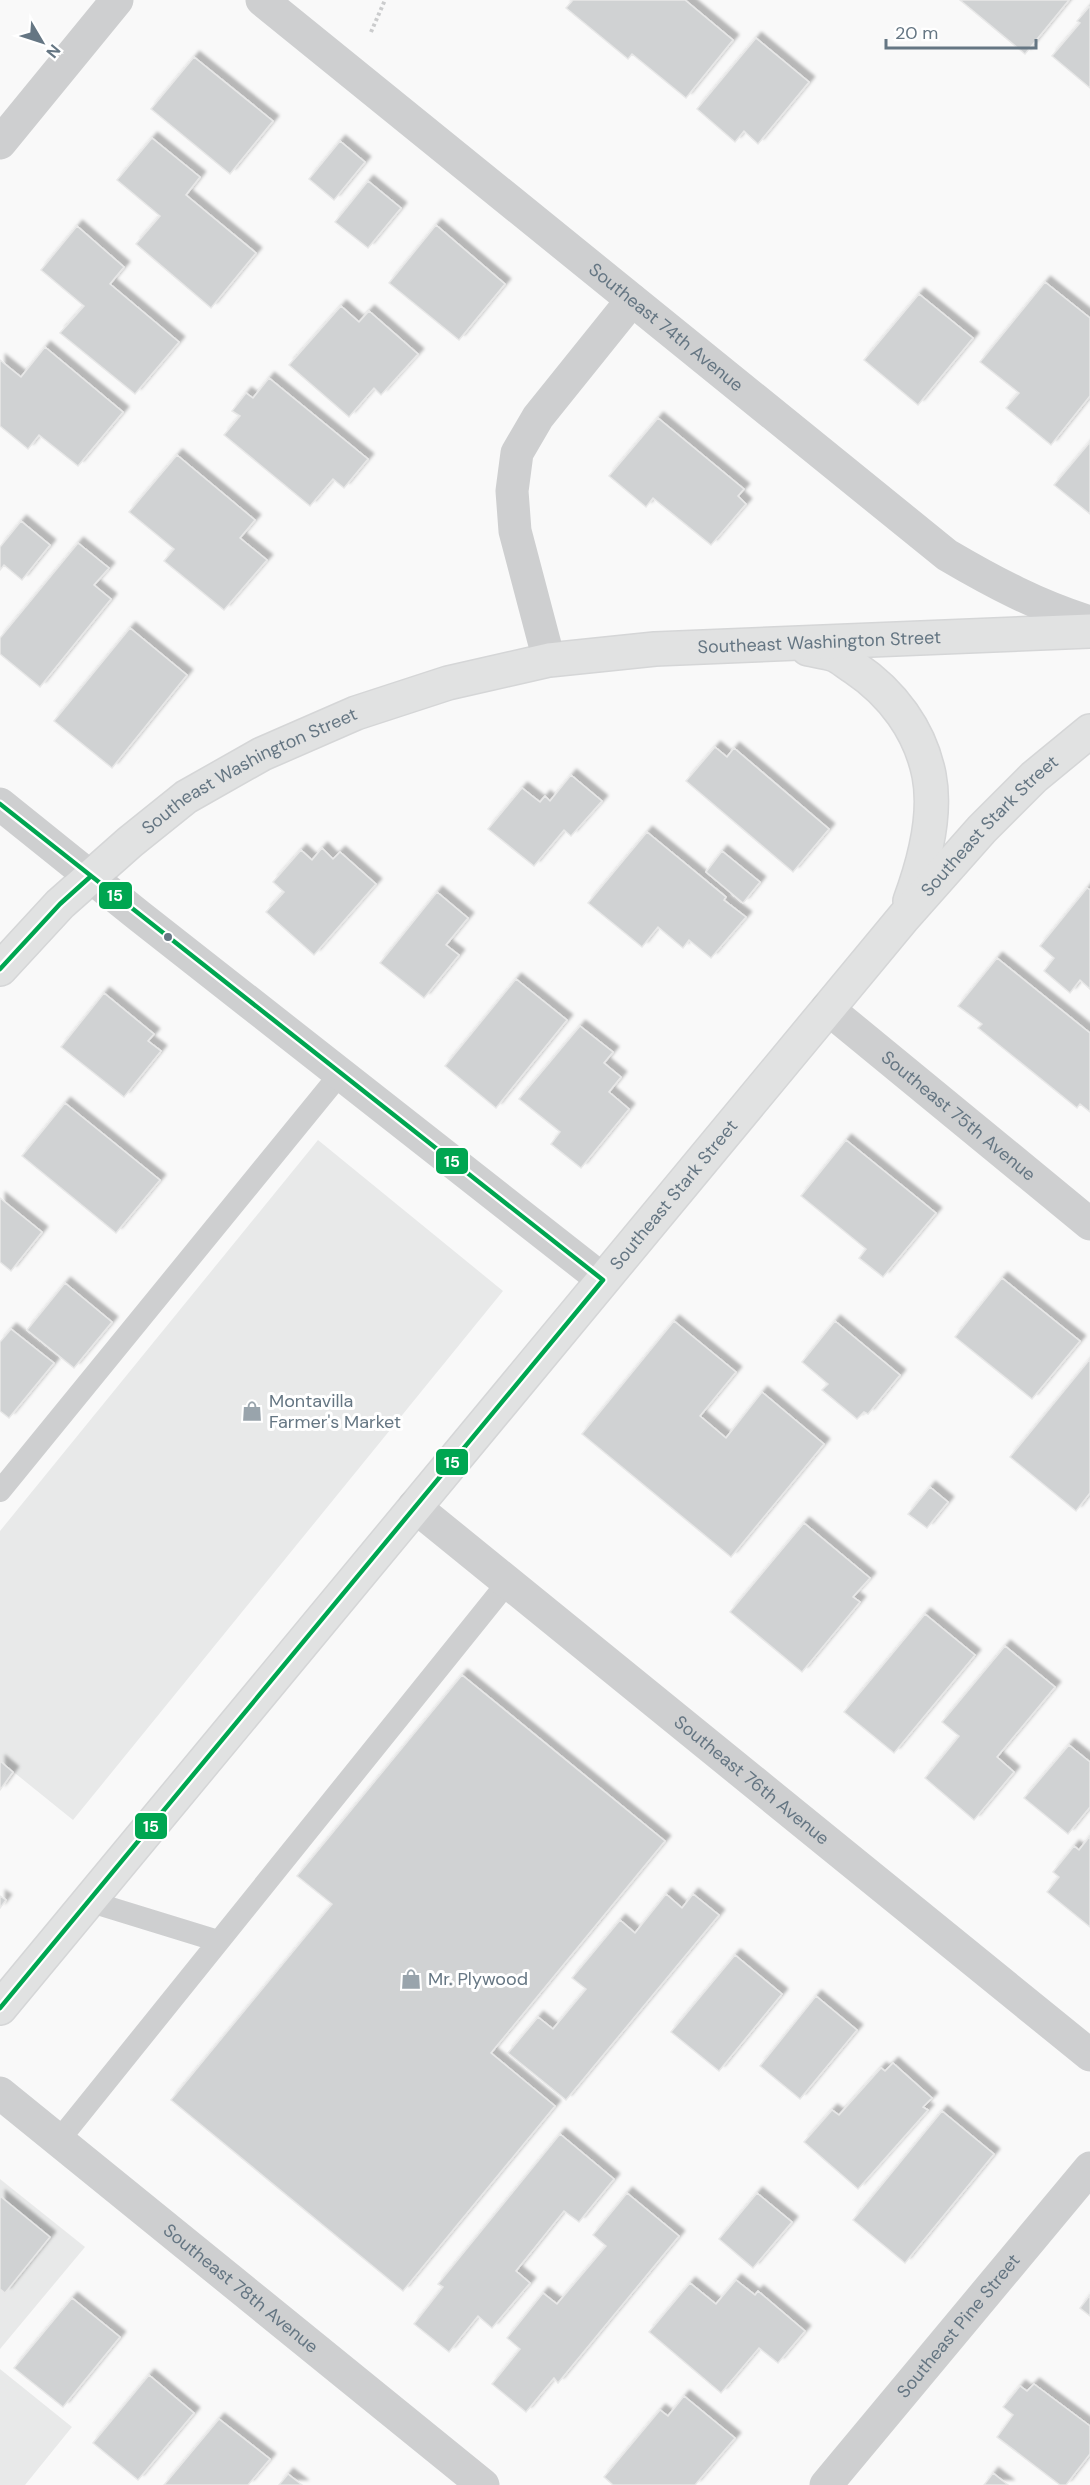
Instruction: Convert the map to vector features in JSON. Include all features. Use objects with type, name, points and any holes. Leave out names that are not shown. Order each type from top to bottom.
[{"type":"main road","name":"Southeast Washington Street","points":[[0,969],[60,904],[130,842],[186,797],[262,754],[357,712],[448,683],[549,660],[656,649],[1090,631]]},
{"type":"main road","points":[[788,644],[835,655],[873,680],[900,708],[918,739],[929,776],[930,816],[922,868],[904,917]]},
{"type":"main road","name":"Southeast Stark Street","points":[[0,2008],[904,917],[982,829],[1034,777],[1090,731]]},
{"type":"street","points":[[0,143],[117,0]]},
{"type":"street","name":"Southeast 74th Avenue","points":[[261,0],[946,555],[1002,588],[1053,611],[1090,622]]},
{"type":"street","points":[[549,660],[514,531],[512,490],[517,453],[538,417],[632,300]]},
{"type":"street","points":[[0,804],[603,1280]]},
{"type":"street","name":"Southeast 75th Avenue","points":[[827,1008],[1090,1224]]},
{"type":"street","name":"Southeast 76th Avenue","points":[[414,1506],[1090,2055]]},
{"type":"street","name":"Southeast 78th Avenue","points":[[0,2092],[483,2485]]},
{"type":"street","name":"Southeast Pine Street","points":[[826,2485],[1090,2168]]},
{"type":"lane","points":[[0,1491],[340,1074]]},
{"type":"lane","points":[[59,2140],[508,1582]]},
{"type":"lane","points":[[88,1901],[218,1941]]},
{"type":"shaded area","name":"Montavilla Farmer's Market","points":[[318,1140],[503,1291],[73,1820],[0,1761],[0,1531]]},
{"type":"shaded area","points":[[0,2179],[85,2247],[0,2349]]},
{"type":"shaded area","points":[[0,2369],[72,2427],[25,2485],[0,2485]]},
{"type":"building","points":[[573,0],[685,0],[733,40],[686,98],[632,54],[628,59],[566,8]]},
{"type":"building","points":[[960,0],[1069,0],[1025,54]]},
{"type":"building","points":[[1089,7],[1090,88],[1052,56],[1080,23],[1077,21]]},
{"type":"building","points":[[756,38],[809,82],[758,144],[744,131],[735,142],[697,109]]},
{"type":"building","points":[[194,57],[273,121],[230,174],[151,109]]},
{"type":"building","points":[[152,138],[200,177],[186,195],[256,253],[211,308],[136,244],[160,216],[117,180]]},
{"type":"building","points":[[340,141],[365,162],[334,200],[309,179]]},
{"type":"building","points":[[368,181],[401,208],[368,248],[335,222]]},
{"type":"building","points":[[436,225],[505,284],[459,340],[389,283]]},
{"type":"building","points":[[77,226],[124,267],[110,284],[179,342],[135,394],[60,333],[84,306],[41,270]]},
{"type":"building","points":[[1045,282],[1090,318],[1090,396],[1051,445],[1006,408],[1019,393],[980,362]]},
{"type":"building","points":[[919,294],[973,338],[918,405],[864,360]]},
{"type":"building","points":[[341,306],[359,322],[369,311],[418,354],[381,395],[374,388],[349,417],[289,365]]},
{"type":"building","points":[[45,347],[123,412],[78,466],[39,435],[28,449],[0,426],[0,360],[21,377]]},
{"type":"building","points":[[269,378],[368,459],[344,488],[333,479],[310,506],[224,435],[240,416],[232,411],[246,393],[253,398]]},
{"type":"building","points":[[658,418],[744,489],[738,496],[746,504],[711,545],[653,498],[646,507],[609,476]]},
{"type":"building","points":[[1090,442],[1090,514],[1054,485]]},
{"type":"building","points":[[177,455],[255,520],[240,538],[267,560],[224,610],[164,561],[174,549],[129,512]]},
{"type":"building","points":[[21,521],[50,545],[22,580],[4,565],[0,570],[0,547]]},
{"type":"building","points":[[78,543],[109,568],[94,585],[111,599],[40,687],[0,654],[0,638]]},
{"type":"building","points":[[130,628],[187,675],[112,768],[54,721]]},
{"type":"building","points":[[715,747],[727,757],[734,748],[829,829],[793,872],[686,781]]},
{"type":"building","points":[[571,775],[602,801],[571,836],[564,830],[534,866],[488,829],[522,788],[540,802],[545,796],[550,801]]},
{"type":"building","points":[[647,832],[726,897],[724,900],[746,917],[711,958],[689,940],[683,948],[658,927],[642,947],[588,903]]},
{"type":"building","points":[[322,848],[333,859],[340,852],[376,884],[314,955],[266,912],[284,892],[273,882],[301,850],[312,860]]},
{"type":"building","points":[[722,851],[760,882],[743,903],[706,872]]},
{"type":"building","points":[[1087,888],[1090,890],[1090,989],[1080,980],[1070,993],[1044,971],[1054,958],[1040,946]]},
{"type":"building","points":[[437,892],[468,918],[446,945],[459,955],[424,998],[380,963]]},
{"type":"building","points":[[997,958],[1090,1033],[1090,1112],[1080,1104],[1077,1108],[978,1028],[982,1024],[958,1006]]},
{"type":"building","points":[[516,979],[567,1020],[496,1108],[445,1066]]},
{"type":"building","points":[[104,993],[154,1034],[148,1041],[161,1051],[124,1097],[61,1047]]},
{"type":"building","points":[[580,1026],[613,1052],[604,1063],[621,1077],[609,1092],[629,1109],[581,1168],[551,1144],[560,1132],[519,1099]]},
{"type":"building","points":[[65,1103],[160,1180],[116,1233],[22,1156]]},
{"type":"building","points":[[846,1140],[936,1213],[883,1277],[859,1258],[866,1249],[801,1196]]},
{"type":"building","points":[[0,1198],[42,1232],[11,1271],[0,1262]]},
{"type":"building","points":[[1002,1278],[1080,1341],[1032,1399],[955,1337]]},
{"type":"building","points":[[65,1283],[112,1322],[74,1368],[27,1330]]},
{"type":"building","points":[[674,1321],[736,1372],[700,1416],[726,1438],[762,1392],[824,1444],[731,1557],[582,1434]]},
{"type":"building","points":[[835,1321],[900,1375],[868,1414],[864,1412],[857,1419],[822,1390],[828,1384],[802,1362]]},
{"type":"building","points":[[11,1329],[54,1363],[9,1418],[0,1411],[0,1342]]},
{"type":"building","points":[[1090,1359],[1090,1493],[1076,1511],[1010,1457]]},
{"type":"building","points":[[930,1487],[948,1502],[927,1528],[908,1514]]},
{"type":"building","points":[[804,1523],[870,1578],[853,1597],[860,1602],[802,1672],[730,1612]]},
{"type":"building","points":[[925,1614],[975,1655],[894,1753],[844,1712]]},
{"type":"building","points":[[1005,1646],[1055,1687],[997,1757],[1014,1772],[974,1820],[925,1778],[959,1736],[942,1722]]},
{"type":"building","name":"Mr. Plywood","points":[[462,1675],[665,1841],[491,2053],[555,2106],[403,2291],[171,2100],[332,1904],[297,1876]]},
{"type":"building","points":[[1069,1745],[1090,1762],[1090,1807],[1068,1834],[1024,1798]]},
{"type":"building","points":[[0,1761],[13,1772],[0,1790]]},
{"type":"building","points":[[1090,1836],[1090,1927],[1047,1892],[1059,1877],[1053,1872],[1074,1846],[1079,1850]]},
{"type":"building","points":[[666,1894],[682,1908],[693,1894],[719,1915],[566,2100],[508,2053],[538,2017],[553,2029],[586,1989],[572,1978],[620,1920],[635,1933]]},
{"type":"building","points":[[0,1896],[6,1900],[0,1908]]},
{"type":"building","points":[[735,1955],[782,1994],[719,2071],[671,2032]]},
{"type":"building","points":[[816,1996],[857,2030],[800,2099],[760,2066]]},
{"type":"building","points":[[893,2063],[932,2098],[923,2107],[928,2110],[858,2189],[804,2142],[832,2110],[839,2115],[881,2068],[885,2071]]},
{"type":"building","points":[[942,2111],[994,2154],[905,2263],[853,2220]]},
{"type":"building","points":[[560,2134],[614,2179],[579,2222],[564,2211],[516,2271],[530,2283],[492,2328],[478,2316],[449,2352],[414,2324],[443,2287],[438,2284]]},
{"type":"building","points":[[627,2193],[679,2236],[558,2383],[554,2378],[526,2412],[492,2384],[520,2349],[507,2338],[543,2293],[557,2304],[606,2246],[593,2235]]},
{"type":"building","points":[[757,2193],[792,2222],[753,2268],[719,2239]]},
{"type":"building","points":[[0,2196],[50,2237],[5,2293],[0,2289]]},
{"type":"building","points":[[736,2280],[755,2295],[758,2291],[805,2331],[778,2363],[759,2348],[721,2393],[649,2332],[690,2283],[716,2304]]},
{"type":"building","points":[[1090,2295],[1090,2316],[1080,2308]]},
{"type":"building","points":[[72,2298],[120,2337],[63,2407],[14,2368]]},
{"type":"building","points":[[149,2375],[194,2413],[138,2480],[93,2443]]},
{"type":"building","points":[[1034,2384],[1090,2426],[1090,2454],[1066,2485],[1060,2485],[997,2437],[1013,2415],[1003,2407],[1020,2386],[1027,2391]]},
{"type":"building","points":[[684,2396],[735,2438],[695,2485],[613,2485],[604,2477],[660,2410],[668,2416]]},
{"type":"building","points":[[219,2419],[270,2459],[248,2485],[164,2485]]},
{"type":"building","points":[[993,2473],[1008,2485],[984,2485]]},
{"type":"building","points":[[288,2474],[302,2485],[279,2485]]},
{"type":"transit line","name":"15","points":[[0,804],[603,1280]]},
{"type":"transit line","name":"15","points":[[0,969],[60,904],[90,877]]},
{"type":"transit line","name":"15","points":[[0,2008],[603,1280]]},
{"type":"place","name":"Montavilla Farmer's Market","points":[[252,1411]]},
{"type":"place","name":"Mr. Plywood","points":[[411,1979]]}]
